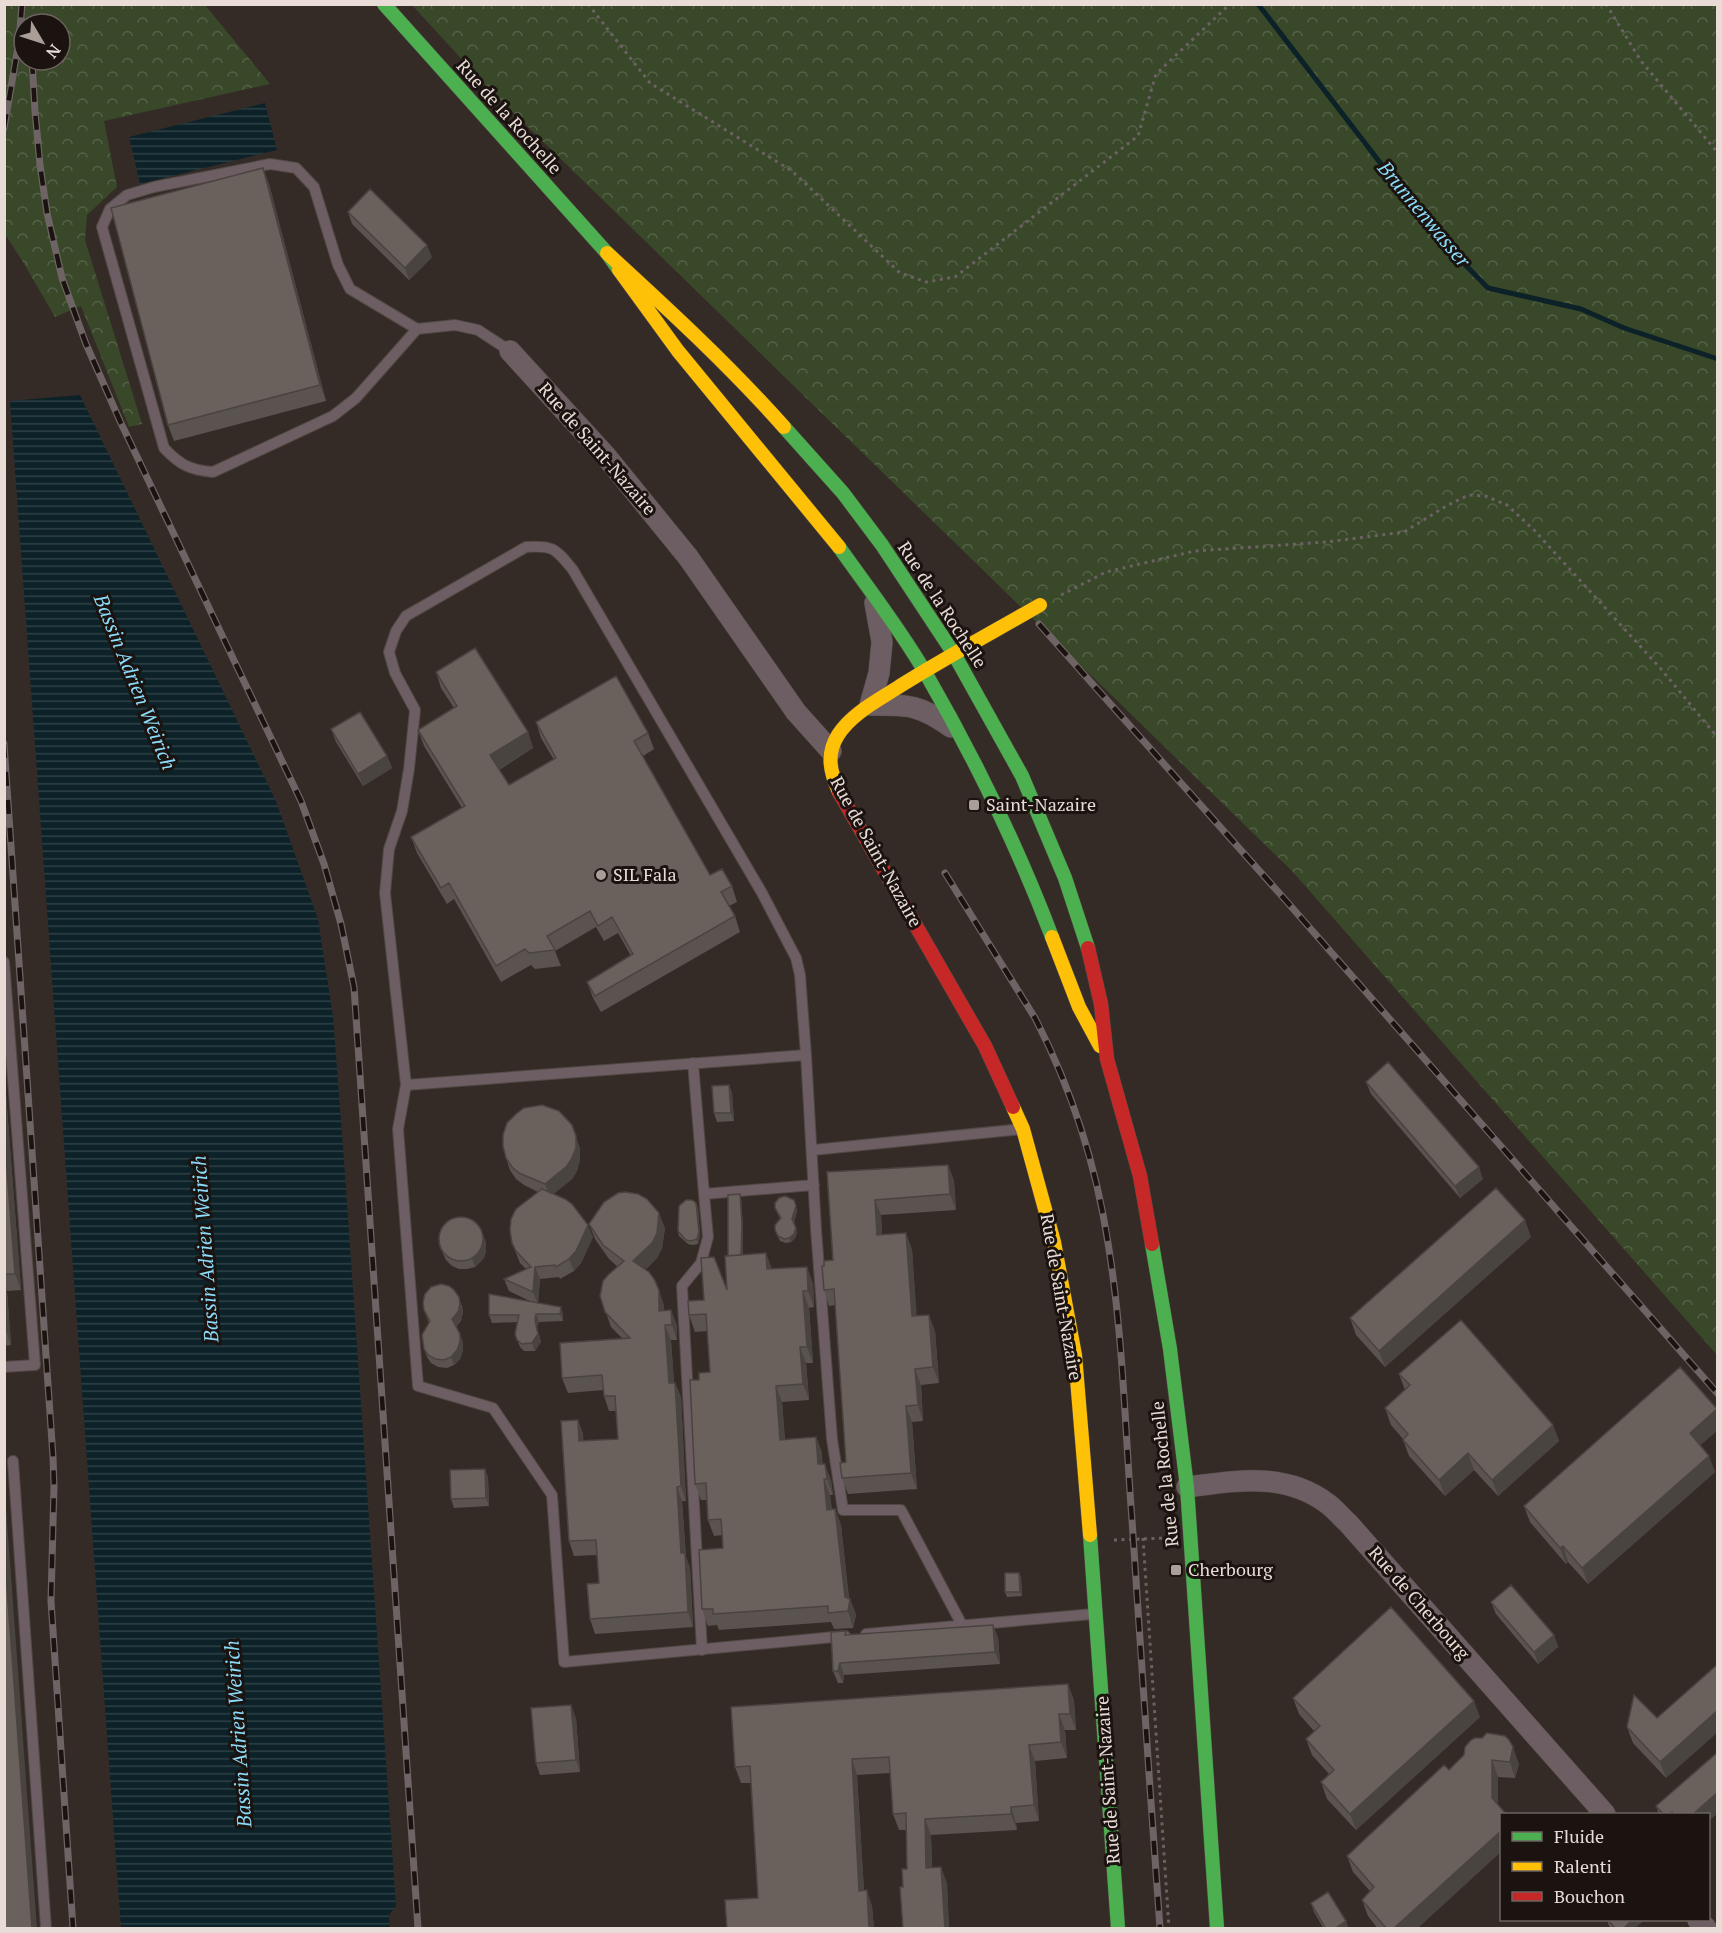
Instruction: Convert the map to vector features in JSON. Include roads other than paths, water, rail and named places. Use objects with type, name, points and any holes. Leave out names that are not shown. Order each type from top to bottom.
[{"type":"main road","name":"Rue de la Rochelle","points":[[384,4],[607,253],[678,351],[830,534],[874,597],[924,671],[999,811],[1038,900],[1079,1007],[1107,1059]]},
{"type":"main road","name":"Rue de la Rochelle","points":[[607,253],[681,320],[761,401],[843,493],[882,545],[954,654],[1022,776],[1065,878],[1090,955],[1101,1004],[1107,1059],[1140,1176],[1170,1349],[1187,1487],[1217,1929]]},
{"type":"main road","name":"Rue de Saint-Nazaire","points":[[1041,605],[924,671],[870,705],[850,721],[838,735],[831,751],[830,764],[832,776],[841,797],[985,1046],[1023,1129],[1054,1242],[1075,1355],[1118,1929]]},
{"type":"street","name":"Rue de Saint-Nazaire","points":[[510,351],[605,455],[688,557],[796,712],[831,751]]},
{"type":"street","points":[[874,597],[882,642],[879,673],[870,705],[912,706],[934,714],[957,730]]},
{"type":"street","name":"Rue de Cherbourg","points":[[1187,1487],[1251,1479],[1271,1480],[1301,1488],[1329,1504],[1603,1813]]},
{"type":"lane","points":[[417,329],[356,398],[333,416],[213,472],[194,471],[176,460],[164,448],[102,227],[110,209],[127,195],[136,192],[270,164],[296,168],[314,187],[338,265],[350,289],[417,329],[455,326],[478,330],[510,351]]},
{"type":"lane","points":[[962,1625],[901,1510],[843,1510],[832,1438],[806,1055],[800,975],[796,958],[762,893],[573,570],[557,550],[544,546],[526,547],[406,616],[396,631],[389,652],[395,673],[415,710],[410,769],[402,811],[388,849],[385,893],[406,1085],[398,1129],[418,1386],[493,1408],[552,1495],[564,1662],[1096,1614]]},
{"type":"lane","points":[[4,962],[35,1365],[4,1367]]},
{"type":"lane","points":[[406,1085],[806,1055]]},
{"type":"lane","points":[[693,1063],[708,1237],[701,1263],[682,1286],[702,1650]]},
{"type":"lane","points":[[813,1150],[1023,1129]]},
{"type":"lane","points":[[704,1194],[814,1185]]},
{"type":"lane","points":[[13,1461],[46,1929]]},
{"type":"water","points":[[265,103],[277,150],[140,184],[129,137]]},
{"type":"water","name":"Bassin Adrien Weirich","points":[[80,395],[276,801],[318,919],[333,1016],[344,1160],[396,1906],[389,1915],[390,1928],[121,1928],[10,401]]},
{"type":"waterway","name":"Brunnenwasser","points":[[1258,4],[1435,234],[1488,288],[1581,309],[1624,328],[1718,359]]},
{"type":"railway","points":[[4,128],[19,41],[22,4]]},
{"type":"railway","points":[[33,72],[40,165],[47,213],[62,278],[86,344],[120,421],[301,801],[324,864],[341,924],[354,987],[418,1928]]},
{"type":"railway","points":[[1039,624],[1281,895],[1718,1394]]},
{"type":"railway","points":[[4,744],[53,1457],[51,1601],[73,1928]]},
{"type":"railway","points":[[945,873],[1035,1018],[1048,1045],[1071,1099],[1089,1156],[1103,1214],[1113,1277],[1120,1346],[1160,1928]]},
{"type":"place","name":"Saint-Nazaire","points":[[974,805]]},
{"type":"place","name":"SIL Fala","points":[[601,875]]},
{"type":"place","name":"Cherbourg","points":[[1176,1570]]}]
